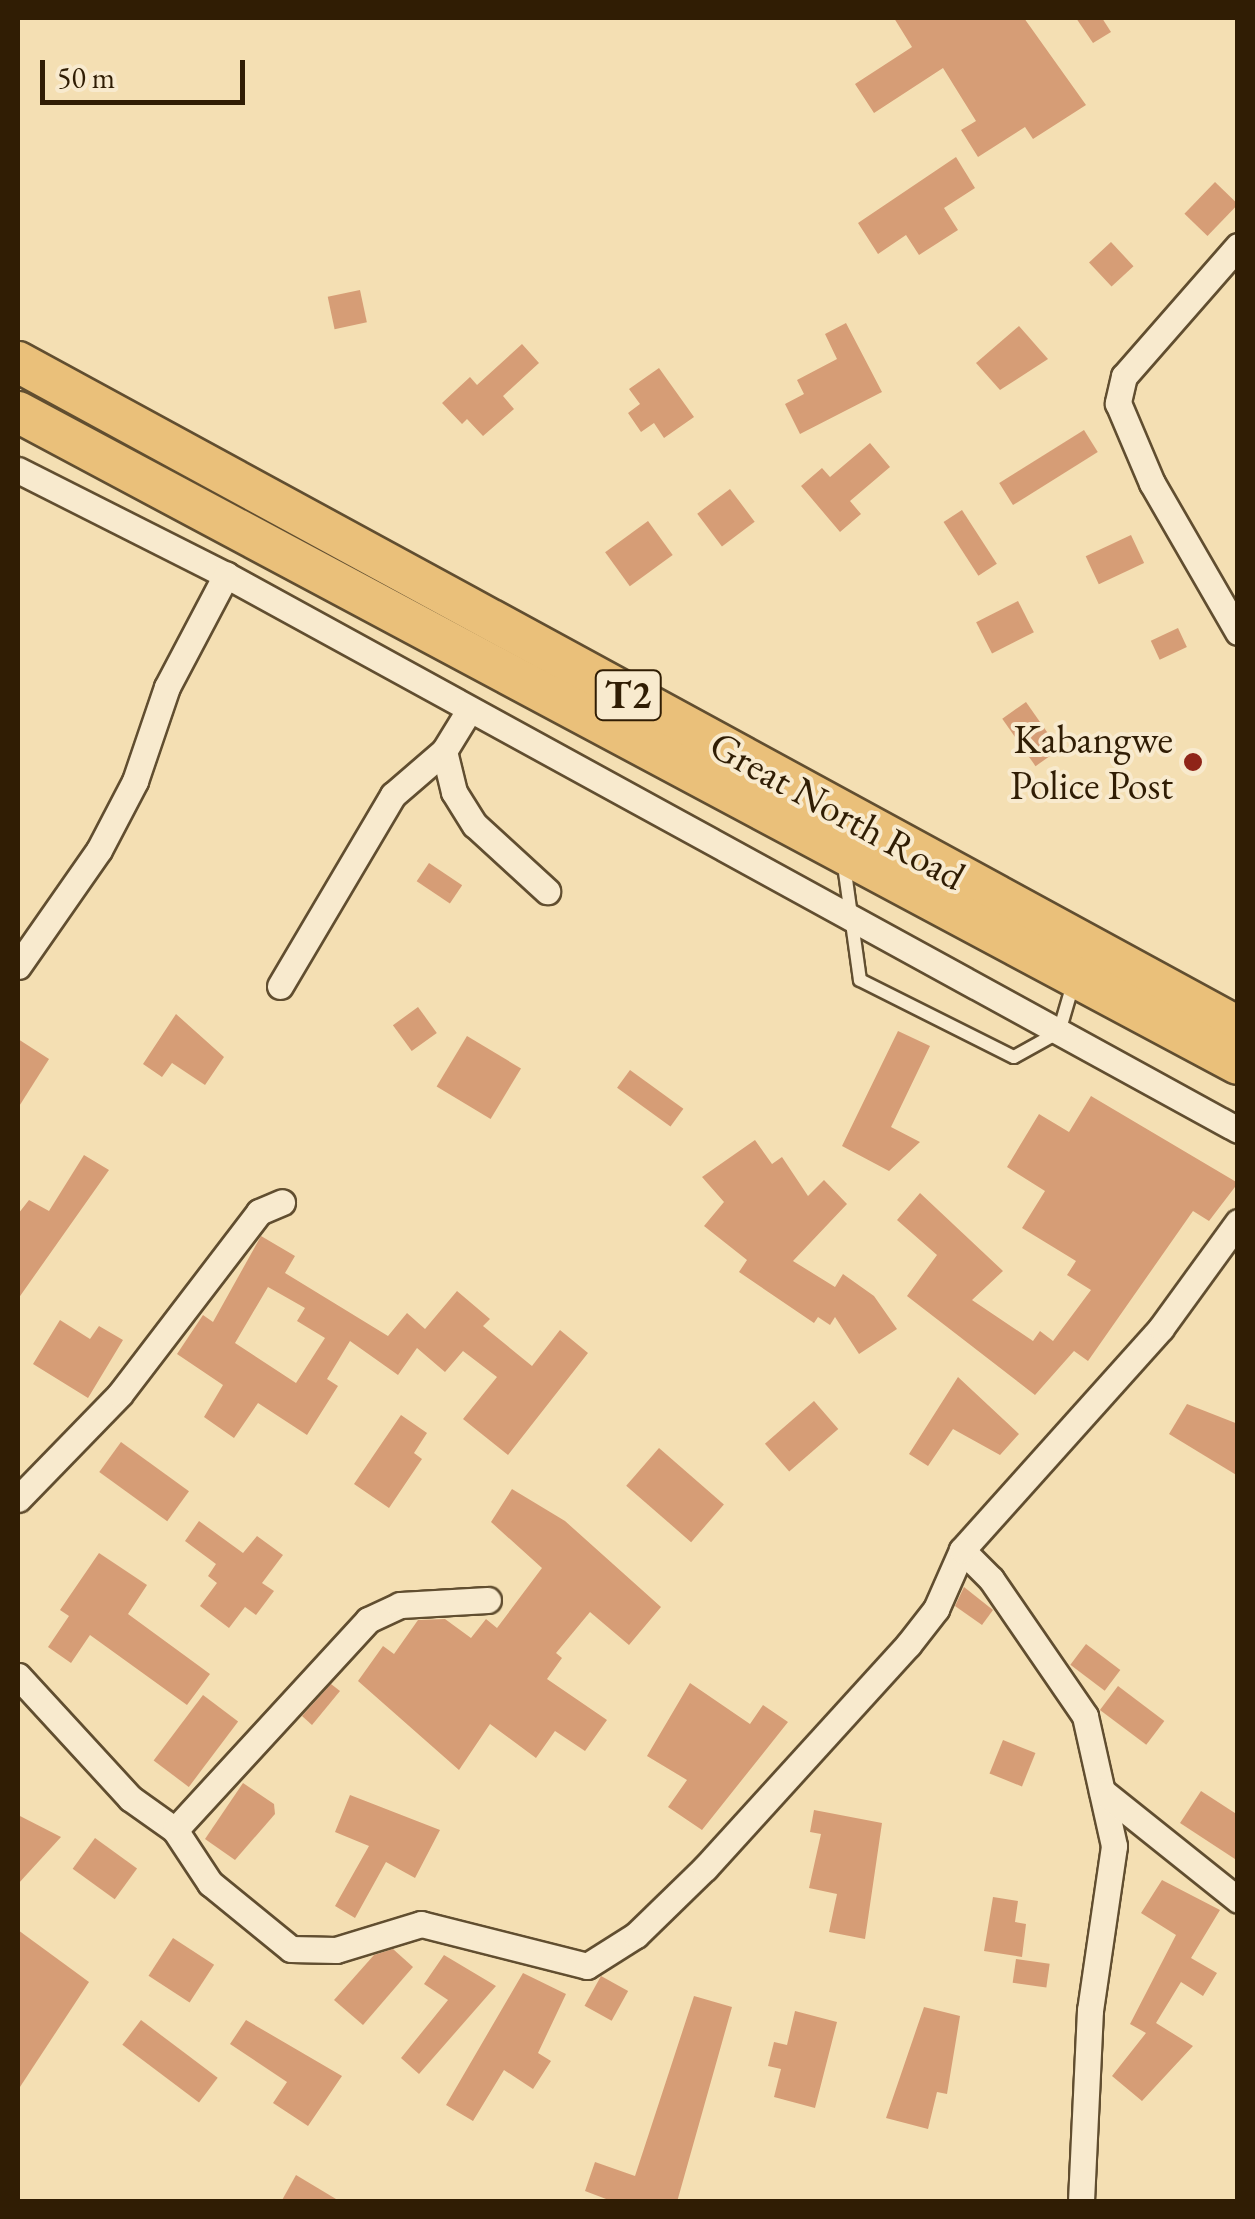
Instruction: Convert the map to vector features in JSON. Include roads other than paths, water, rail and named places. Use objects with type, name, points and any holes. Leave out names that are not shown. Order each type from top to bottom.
[{"type":"main road","name":"Great North Road","points":[[18,362],[1238,1027]]},
{"type":"main road","name":"Great North Road","points":[[18,412],[1238,1064]]},
{"type":"street","points":[[1238,246],[1124,376],[1118,403],[1152,483],[1238,632]]},
{"type":"street","points":[[18,470],[226,575],[468,712],[854,916],[1238,1130]]},
{"type":"street","points":[[18,966],[108,833],[167,688],[226,575]]},
{"type":"street","points":[[280,986],[393,795],[444,751],[468,712]]},
{"type":"street","points":[[444,751],[475,826],[547,891]]},
{"type":"street","points":[[18,1499],[120,1394],[259,1212],[282,1202]]},
{"type":"street","points":[[18,1676],[130,1798],[175,1830],[238,1910],[306,1955],[421,1924],[587,1966],[636,1935],[705,1868],[908,1645],[936,1609],[962,1550],[1162,1328],[1238,1222]]},
{"type":"street","points":[[962,1550],[991,1579],[1085,1716],[1114,1846],[1090,2010],[1081,2202]]},
{"type":"street","points":[[175,1830],[368,1620],[400,1605],[488,1600]]},
{"type":"street","points":[[1102,1791],[1238,1900]]},
{"type":"lane","points":[[842,852],[860,980],[1014,1057],[1059,1032],[1076,977]]},
{"type":"place","name":"Kabangwe Police Post","points":[[1193,762]]}]
